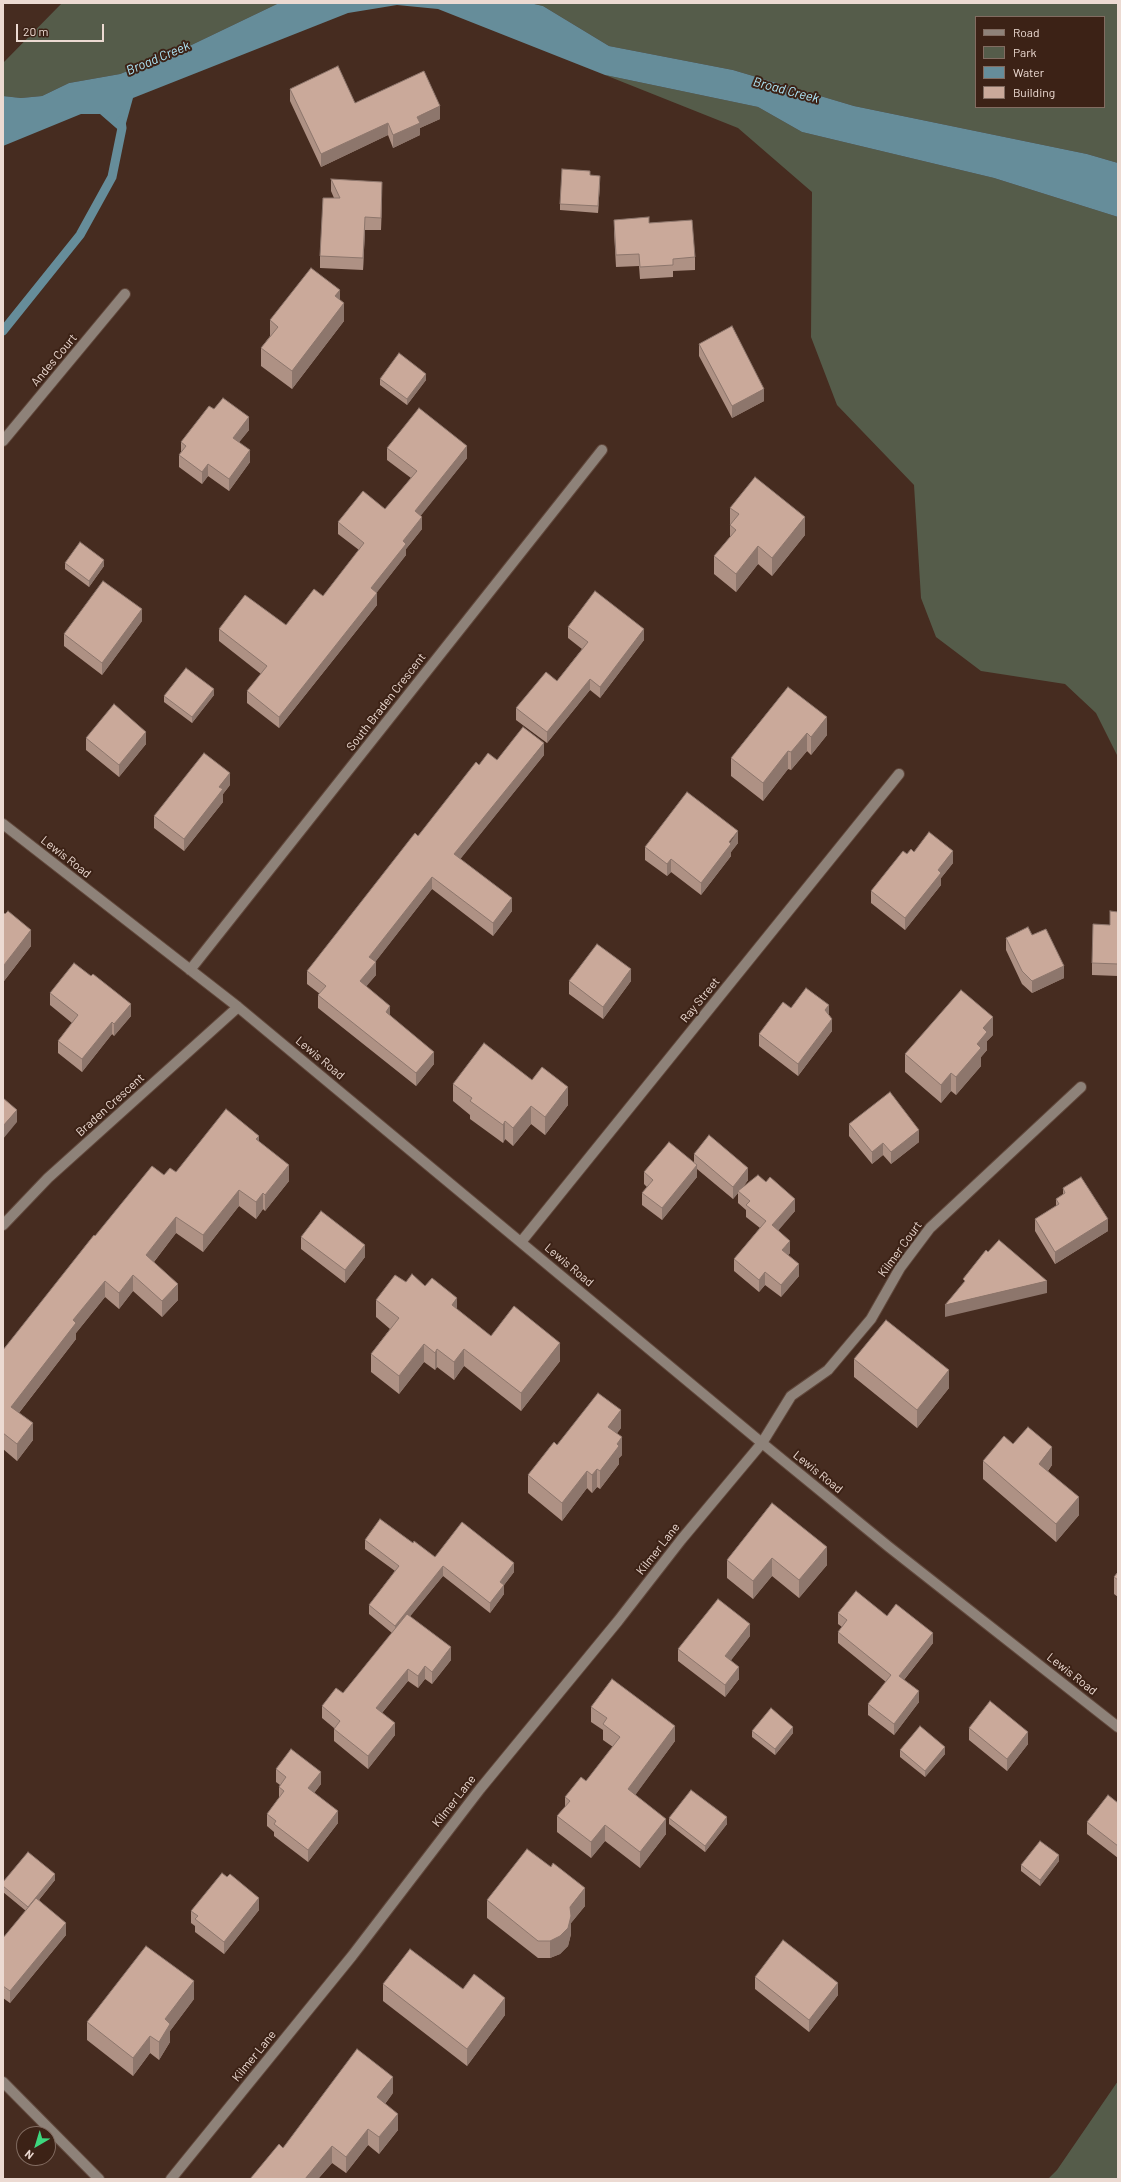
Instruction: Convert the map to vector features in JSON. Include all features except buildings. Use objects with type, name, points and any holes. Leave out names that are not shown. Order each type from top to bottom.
[{"type":"street","name":"Andes Court","points":[[3,441],[125,294]]},
{"type":"street","name":"South Braden Crescent","points":[[190,970],[602,450]]},
{"type":"street","name":"Ray Street","points":[[521,1242],[900,774]]},
{"type":"street","name":"Lewis Road","points":[[3,824],[238,1007],[889,1547],[1118,1727]]},
{"type":"street","name":"Braden Crescent","points":[[3,1225],[48,1178],[238,1007]]},
{"type":"street","name":"Kilmer Court","points":[[762,1443],[791,1396],[828,1370],[871,1319],[900,1268],[930,1228],[1081,1087]]},
{"type":"street","name":"Kilmer Lane","points":[[171,2179],[352,1956],[480,1789],[618,1621],[681,1540],[762,1443]]},
{"type":"street","points":[[3,2082],[99,2179]]},
{"type":"green space","points":[[62,3],[279,3],[181,50],[120,74],[69,83],[42,96],[21,98],[3,96],[3,63]]},
{"type":"green space","points":[[530,3],[1118,3],[1118,163],[1087,154],[854,106],[733,70],[609,46],[543,6]]},
{"type":"green space","points":[[605,75],[758,107],[802,132],[994,178],[1118,217],[1118,757],[1096,713],[1065,684],[981,671],[936,637],[921,598],[914,485],[837,405],[811,337],[812,192],[738,128]]},
{"type":"green space","points":[[1118,2081],[1118,2179],[1048,2179],[1057,2170]]},
{"type":"water","name":"Broad Creek","points":[[279,3],[530,3],[543,6],[609,46],[733,70],[854,106],[1087,154],[1118,163],[1118,217],[994,178],[802,132],[758,107],[605,75],[438,9],[397,5],[348,13],[133,98],[123,134],[100,114],[81,114],[3,146],[3,96],[21,98],[42,96],[69,83],[120,74],[181,50]]},
{"type":"waterway","points":[[3,331],[80,235],[112,177],[122,128],[121,121]]}]
